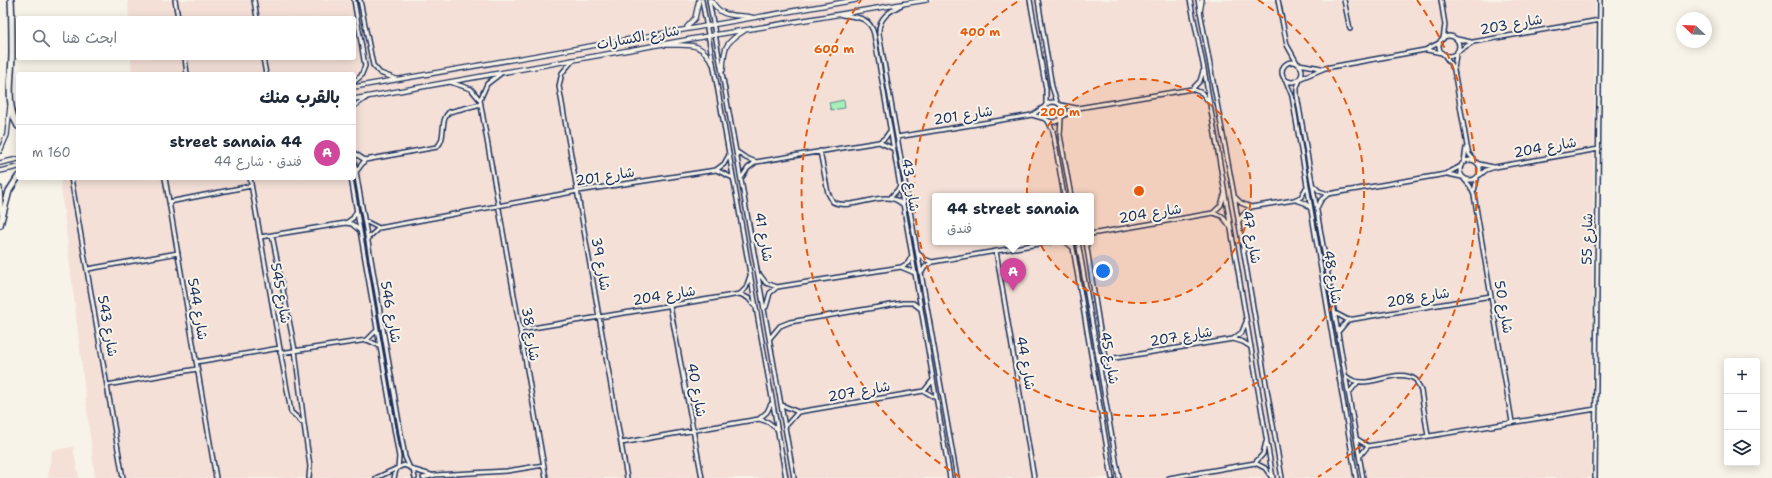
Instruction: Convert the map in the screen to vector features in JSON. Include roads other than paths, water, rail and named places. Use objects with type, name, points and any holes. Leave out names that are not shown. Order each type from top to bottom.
[{"type":"highway","points":[[11,0],[12,44],[10,99],[12,112],[16,121]]},
{"type":"highway","points":[[0,225],[8,191],[16,180]]},
{"type":"street","points":[[175,0],[178,16]]},
{"type":"street","points":[[254,0],[257,16]]},
{"type":"street","points":[[354,0],[365,66],[361,76],[356,80]]},
{"type":"street","points":[[360,0],[373,66],[380,73],[396,79]]},
{"type":"street","points":[[686,28],[695,18],[700,0]]},
{"type":"street","name":"شارع 41","points":[[700,0],[706,25],[734,178],[786,478]]},
{"type":"street","points":[[710,0],[723,14],[756,17]]},
{"type":"street","name":"شارع 41","points":[[710,0],[794,478]]},
{"type":"street","name":"شارع الكسارات","points":[[356,87],[686,28],[856,0]]},
{"type":"street","name":"شارع الكسارات","points":[[356,99],[658,44],[926,0]]},
{"type":"street","points":[[1030,0],[1046,88],[1045,106],[1043,112],[1053,131],[1063,193]]},
{"type":"street","points":[[1038,0],[1052,87],[1057,102],[1061,105],[1078,108],[1192,89],[1202,93],[1210,102]]},
{"type":"street","name":"شارع 47","points":[[1190,0],[1210,102],[1272,478]]},
{"type":"street","name":"شارع 47","points":[[1198,0],[1234,195],[1282,478]]},
{"type":"street","points":[[1200,12],[1202,0]]},
{"type":"street","points":[[1278,0],[1287,45],[1302,70],[1300,79]]},
{"type":"street","points":[[1344,0],[1350,29]]},
{"type":"street","points":[[1441,0],[1445,25],[1440,47],[1454,70]]},
{"type":"street","name":"شارع 55","points":[[1595,478],[1600,0]]},
{"type":"street","name":"شارع 43","points":[[904,4],[887,14],[881,21],[879,29],[957,478]]},
{"type":"street","name":"شارع 43","points":[[840,15],[864,19],[873,29],[950,478]]},
{"type":"street","name":"شارع 203","points":[[1456,39],[1473,42],[1600,20]]},
{"type":"street","points":[[722,70],[727,44],[733,37],[746,30]]},
{"type":"street","points":[[1325,68],[1289,62],[1284,67],[1282,74],[1286,80],[1293,83],[1325,68],[1425,50],[1450,36],[1456,39],[1459,44],[1456,53],[1454,70],[1467,146],[1470,154],[1481,169],[1478,177],[1471,181],[1446,174]]},
{"type":"street","name":"شارع 203","points":[[1456,53],[1473,42]]},
{"type":"street","points":[[658,44],[699,47],[708,54],[713,64]]},
{"type":"street","points":[[1425,50],[1450,56],[1456,53]]},
{"type":"street","name":"شارع 39","points":[[575,59],[565,67],[560,79],[560,86],[627,478]]},
{"type":"street","points":[[184,60],[187,72]]},
{"type":"street","points":[[263,60],[266,72]]},
{"type":"street","points":[[1192,89],[1200,81],[1204,69]]},
{"type":"street","points":[[449,82],[471,89],[480,100],[487,84],[502,72]]},
{"type":"street","name":"شارع 48","points":[[1300,79],[1297,87],[1297,95],[1363,478]]},
{"type":"street","name":"شارع 48","points":[[1286,80],[1292,96],[1356,478]]},
{"type":"street","points":[[356,105],[368,96]]},
{"type":"street","points":[[0,151],[7,134],[10,99]]},
{"type":"street","name":"شارع 38","points":[[480,100],[546,478]]},
{"type":"street","points":[[1045,106],[1051,102],[1057,102]]},
{"type":"street","points":[[356,154],[365,160],[437,147],[441,142],[444,118],[449,112],[481,104]]},
{"type":"street","points":[[1061,105],[1064,112],[1060,135],[1070,193]]},
{"type":"street","name":"شارع 201","points":[[898,137],[1032,115],[1045,106]]},
{"type":"street","points":[[1047,120],[1055,122],[1078,108]]},
{"type":"street","name":"شارع 201","points":[[1032,115],[1047,120]]},
{"type":"street","points":[[742,177],[748,168],[756,162],[879,142],[885,138],[891,130]]},
{"type":"street","points":[[879,142],[889,145],[894,149]]},
{"type":"street","points":[[1463,178],[1460,174],[1467,146]]},
{"type":"street","name":"شارع 204","points":[[1478,177],[1486,170],[1495,167],[1599,149]]},
{"type":"street","points":[[820,151],[828,193],[833,202],[843,205],[891,197],[900,186]]},
{"type":"street","points":[[737,152],[756,162]]},
{"type":"street","points":[[729,155],[724,164],[716,170],[734,178]]},
{"type":"street","points":[[0,163],[16,159]]},
{"type":"street","points":[[356,172],[365,160]]},
{"type":"street","points":[[1316,209],[1320,200],[1328,194],[1446,174],[1469,160],[1477,162]]},
{"type":"street","name":"شارع 204","points":[[1477,162],[1495,167]]},
{"type":"street","points":[[0,171],[16,167]]},
{"type":"street","name":"شارع 201","points":[[498,206],[578,191],[716,170]]},
{"type":"street","name":"شارع 546","points":[[356,172],[405,457],[409,466]]},
{"type":"street","name":"شارع 50","points":[[1474,195],[1478,177]]},
{"type":"street","name":"شارع 50","points":[[1463,178],[1470,186],[1474,195],[1512,422]]},
{"type":"street","name":"شارع 543","points":[[71,180],[123,478]]},
{"type":"street","name":"شارع 544","points":[[165,180],[216,478]]},
{"type":"street","name":"شارع 545","points":[[250,180],[291,412],[304,424]]},
{"type":"street","name":"شارع 546","points":[[351,180],[399,457],[394,478]]},
{"type":"street","points":[[1312,184],[1319,191],[1328,194]]},
{"type":"street","points":[[169,202],[251,186]]},
{"type":"street","points":[[1234,195],[1241,203],[1250,207],[1294,200],[1301,197],[1307,186]]},
{"type":"street","points":[[0,188],[2,214]]},
{"type":"street","points":[[1225,192],[1221,205],[1213,213],[1222,216],[1230,227]]},
{"type":"street","points":[[891,197],[903,205]]},
{"type":"street","points":[[1294,200],[1302,201],[1311,208]]},
{"type":"street","points":[[368,239],[379,228],[498,206]]},
{"type":"street","points":[[1238,223],[1250,207]]},
{"type":"street","points":[[346,223],[353,218],[356,209]]},
{"type":"street","name":"شارع 204","points":[[1094,233],[1213,213]]},
{"type":"street","points":[[364,221],[379,228]]},
{"type":"street","points":[[260,236],[346,223],[352,224],[360,231]]},
{"type":"street","points":[[272,234],[295,350],[310,466],[309,478]]},
{"type":"street","points":[[922,274],[925,267],[932,262],[1032,245]]},
{"type":"street","points":[[1070,245],[1073,248]]},
{"type":"street","name":"شارع 45","points":[[1072,245],[1112,478]]},
{"type":"street","points":[[1086,245],[1103,349],[1108,359]]},
{"type":"street","name":"شارع 45","points":[[1079,247],[1119,478]]},
{"type":"street","name":"شارع 44","points":[[996,251],[1034,478]]},
{"type":"street","points":[[88,269],[178,252]]},
{"type":"street","points":[[918,253],[924,259],[932,262]]},
{"type":"street","points":[[759,274],[766,283],[777,287],[901,267],[908,263],[912,256]]},
{"type":"street","points":[[901,267],[915,273]]},
{"type":"street","points":[[751,274],[746,288],[740,294],[748,298],[756,308]]},
{"type":"street","points":[[765,309],[770,293],[777,287]]},
{"type":"street","name":"شارع 204","points":[[520,330],[740,294]]},
{"type":"street","name":"شارع 208","points":[[1348,320],[1491,296]]},
{"type":"street","points":[[770,338],[776,329],[790,322],[903,303],[913,303],[921,309]]},
{"type":"street","name":"شارع 40","points":[[670,306],[702,478]]},
{"type":"street","points":[[1334,312],[1348,320],[1338,332]]},
{"type":"street","name":"شارع 207","points":[[1233,339],[1242,332],[1246,322]]},
{"type":"street","points":[[367,340],[377,330]]},
{"type":"street","name":"شارع 207","points":[[1108,359],[1233,339],[1243,342],[1251,348]]},
{"type":"street","points":[[280,353],[367,340],[380,346]]},
{"type":"street","points":[[196,362],[280,348]]},
{"type":"street","points":[[1098,354],[1108,359]]},
{"type":"street","points":[[1101,369],[1108,359]]},
{"type":"street","points":[[107,385],[197,369]]},
{"type":"street","points":[[1349,393],[1357,383],[1405,375],[1416,380],[1421,391],[1428,436]]},
{"type":"street","points":[[1346,376],[1357,383]]},
{"type":"street","points":[[933,379],[924,391],[937,398]]},
{"type":"street","name":"شارع 207","points":[[798,412],[924,391]]},
{"type":"street","points":[[758,419],[767,412],[772,402]]},
{"type":"street","points":[[782,405],[798,412],[785,427]]},
{"type":"street","points":[[1356,439],[1368,446],[1596,408]]},
{"type":"street","points":[[621,443],[758,419],[768,422],[777,429]]},
{"type":"street","points":[[1169,478],[1255,463],[1263,454],[1266,440]]},
{"type":"street","points":[[1359,457],[1368,446]]},
{"type":"street","points":[[1255,463],[1264,468],[1272,478]]},
{"type":"street","points":[[423,478],[435,475],[507,471],[544,465]]},
{"type":"street","points":[[376,478],[404,466],[409,466],[413,469],[435,475]]},
{"type":"street","points":[[413,469],[415,478]]},
{"type":"place","name":"44 street sanaia","points":[[1013,291]]}]
